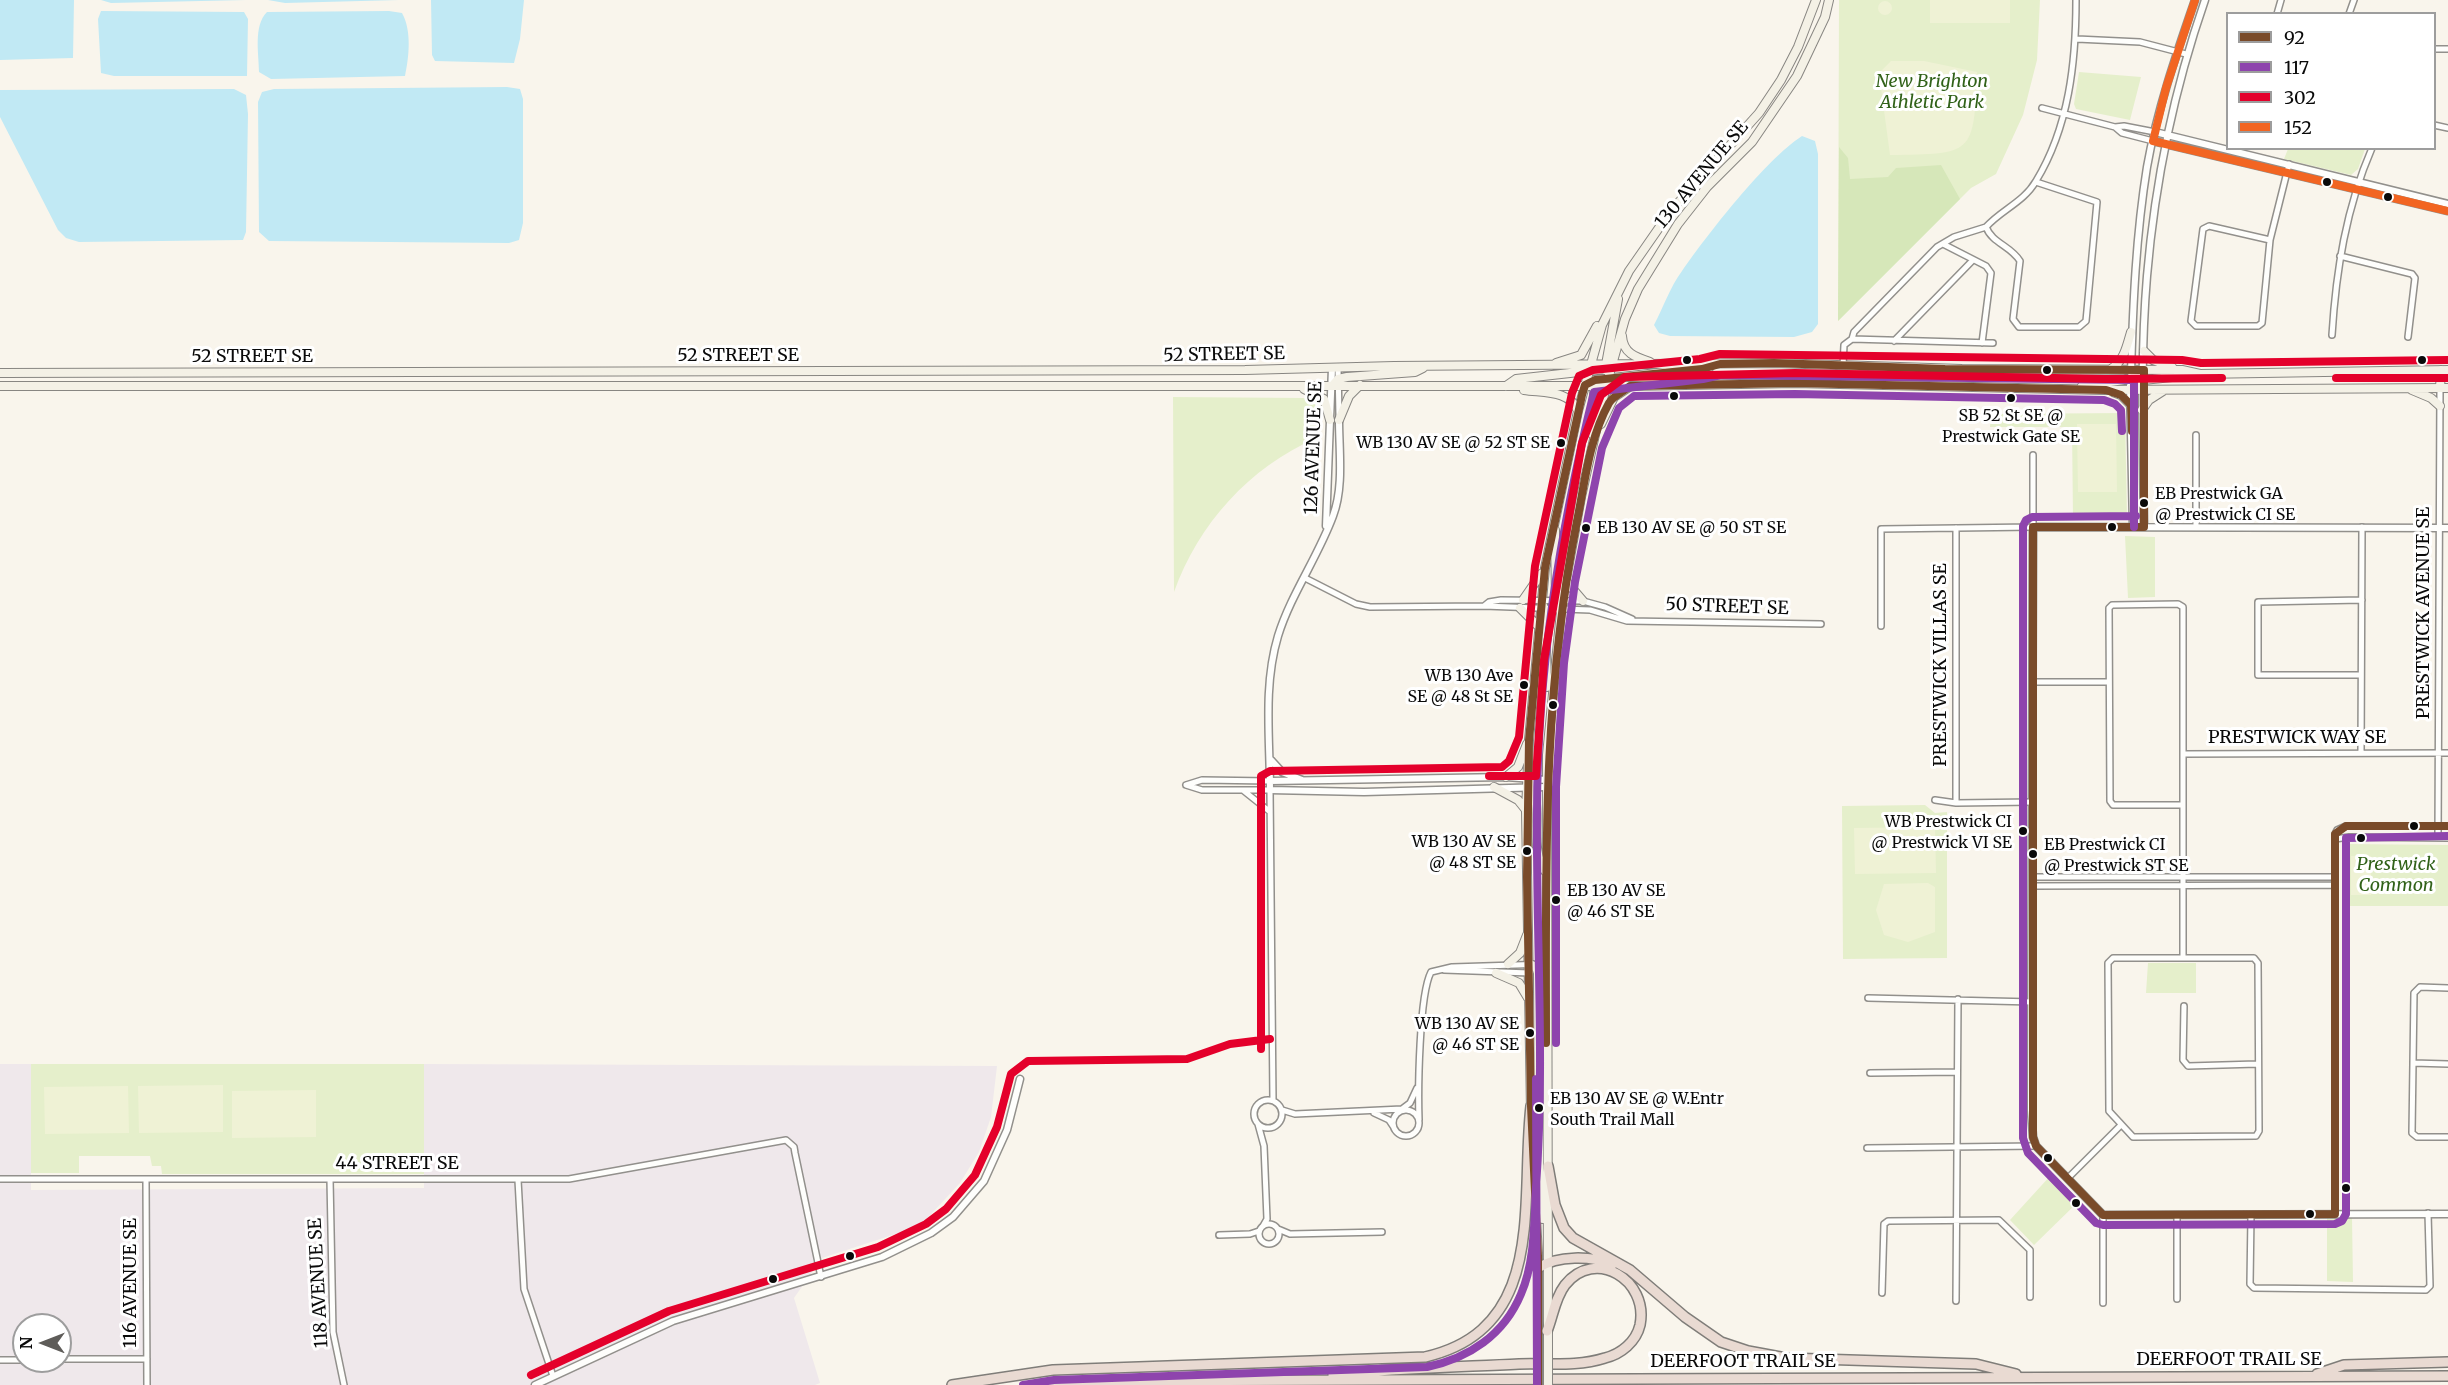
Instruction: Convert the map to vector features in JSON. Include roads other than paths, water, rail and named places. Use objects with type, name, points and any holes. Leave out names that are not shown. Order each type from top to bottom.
[{"type":"highway","points":[[952,1385],[1033,1371],[1425,1358],[1448,1352],[1470,1341],[1490,1324],[1506,1302],[1515,1281],[1524,1228],[1531,1106]]},
{"type":"highway","points":[[1548,1166],[1555,1205],[1564,1228],[1580,1243],[1607,1255],[1630,1270],[1709,1335],[1748,1351],[1786,1358],[1976,1364],[2030,1378]]},
{"type":"highway","points":[[1538,1268],[1548,1262],[1591,1259],[1630,1270]]},
{"type":"highway","points":[[1287,1380],[1390,1368],[1570,1364],[1606,1358],[1627,1346],[1637,1333],[1641,1314],[1638,1297],[1630,1282],[1616,1272],[1599,1269],[1582,1272],[1565,1285],[1557,1299],[1547,1331]]},
{"type":"highway","points":[[2313,1376],[2344,1365],[2448,1362]]},
{"type":"highway","name":"DEERFOOT TRAIL SE","points":[[1039,1385],[1095,1382],[1287,1380],[2448,1376]]},
{"type":"main road","name":"130 AVENUE SE","points":[[1559,601],[1593,445],[1602,325],[1642,250],[1670,212],[1759,113],[1781,80],[1798,47],[1816,0]]},
{"type":"main road","name":"130 AVENUE SE","points":[[1540,600],[1554,522],[1585,385],[1608,367],[1638,289],[1678,224],[1707,187],[1752,142],[1797,76],[1825,17],[1829,0]]},
{"type":"main road","points":[[1533,366],[1568,361],[1581,355],[1625,270],[1642,250]]},
{"type":"main road","points":[[1608,367],[1620,288]]},
{"type":"main road","points":[[1622,329],[1622,339],[1627,352],[1640,359],[1659,364]]},
{"type":"main road","points":[[2111,369],[2124,354],[2131,332]]},
{"type":"main road","points":[[2144,351],[2160,364],[2182,370]]},
{"type":"main road","name":"52 STREET SE","points":[[0,386],[1294,386],[1336,384],[1518,386],[1585,385],[1608,367],[1659,364],[2182,370],[2200,374],[2444,370]]},
{"type":"main road","points":[[1506,386],[1516,379],[1597,377],[1702,369],[1720,364]]},
{"type":"main road","points":[[1336,384],[1415,372],[1428,366]]},
{"type":"main road","name":"52 STREET SE","points":[[0,373],[1533,366],[1597,377],[1630,386],[1796,383],[2106,390],[2444,388]]},
{"type":"main road","points":[[2072,388],[2131,380],[2144,370]]},
{"type":"main road","points":[[2444,370],[2444,388]]},
{"type":"main road","points":[[2130,389],[2143,380],[2200,374]]},
{"type":"main road","points":[[2444,388],[2448,382]]},
{"type":"main road","points":[[1335,420],[1349,396],[1360,385]]},
{"type":"main road","points":[[1294,386],[1324,399],[1335,420]]},
{"type":"main road","points":[[1518,386],[1525,390],[1562,395],[1575,403],[1578,411]]},
{"type":"main road","points":[[1593,445],[1610,401],[1630,386]]},
{"type":"main road","points":[[2408,388],[2432,398],[2440,406]]},
{"type":"main road","points":[[2142,410],[2152,397],[2166,389]]},
{"type":"main road","points":[[2106,390],[2121,395],[2131,405]]},
{"type":"main road","points":[[1547,1238],[1539,1162],[1538,969],[1545,871],[1550,699],[1560,610],[1556,607],[1559,601],[1554,522]]},
{"type":"main road","points":[[1523,600],[1535,586],[1545,568]]},
{"type":"main road","points":[[1565,580],[1583,601]]},
{"type":"main road","points":[[1540,600],[1550,699]]},
{"type":"main road","points":[[1520,608],[1538,626]]},
{"type":"main road","points":[[1542,609],[1538,626],[1527,778],[1539,862],[1545,871]]},
{"type":"main road","points":[[1506,777],[1517,768],[1528,740]]},
{"type":"main road","points":[[1494,787],[1518,800],[1526,811]]},
{"type":"main road","points":[[1530,787],[1526,811],[1528,931],[1538,969],[1548,1166],[1548,1385]]},
{"type":"main road","points":[[1508,964],[1520,953],[1528,931]]},
{"type":"main road","points":[[1538,969],[1530,1003],[1531,1106],[1538,1268],[1538,1385]]},
{"type":"main road","points":[[1496,973],[1519,983],[1530,1003]]},
{"type":"street","points":[[1843,366],[1844,345],[1852,339],[1854,332],[1943,244],[1954,237],[1986,227],[2013,207],[2036,182],[2063,115],[2071,88],[2077,39],[2076,0]]},
{"type":"street","points":[[2133,527],[2130,389],[2131,332],[2138,233],[2155,132],[2177,51],[2195,0]]},
{"type":"street","points":[[2144,527],[2142,410],[2147,275],[2166,144],[2186,54],[2205,0]]},
{"type":"street","points":[[2077,39],[2140,42],[2186,54]]},
{"type":"street","points":[[2042,108],[2115,127],[2124,126],[2155,132],[2226,149]]},
{"type":"street","points":[[2115,127],[2122,133],[2153,141],[2448,211]]},
{"type":"street","points":[[2231,150],[2448,204]]},
{"type":"street","points":[[2332,335],[2340,256],[2359,181],[2371,150]]},
{"type":"street","points":[[2270,240],[2209,226],[2203,229],[2191,321],[2196,326],[2258,326],[2262,323],[2270,240],[2289,164]]},
{"type":"street","points":[[1986,227],[1989,236],[2015,254],[2020,261],[2013,319],[2019,327],[2079,327],[2086,321],[2097,202],[2036,182]]},
{"type":"street","points":[[1943,244],[1972,261],[1986,266],[1991,273],[1982,343]]},
{"type":"street","points":[[2340,256],[2412,274],[2415,278],[2408,337]]},
{"type":"street","points":[[1894,341],[1972,261]]},
{"type":"street","points":[[1852,339],[1993,343]]},
{"type":"street","name":"126 AVENUE SE","points":[[1271,1101],[1269,811],[1271,667],[1278,635],[1326,530],[1335,420],[1335,368]]},
{"type":"street","name":"PRESTWICK AVENUE SE","points":[[2438,838],[2440,406],[2444,388]]},
{"type":"street","points":[[2196,435],[2196,527]]},
{"type":"street","points":[[2033,456],[2032,1137],[2036,1146],[2103,1215],[2103,1303]]},
{"type":"street","points":[[2361,752],[2362,527]]},
{"type":"street","name":"PRESTWICK VILLAS SE","points":[[1956,528],[1956,803]]},
{"type":"street","points":[[1881,627],[1881,529],[2448,528]]},
{"type":"street","name":"50 STREET SE","points":[[1305,578],[1363,606],[1484,606],[1590,610],[1615,620],[1821,624]]},
{"type":"street","name":"50 STREET SE","points":[[1484,606],[1489,602],[1523,600],[1583,601],[1599,604],[1632,619]]},
{"type":"street","points":[[2361,675],[2258,675],[2258,602],[2362,600]]},
{"type":"street","points":[[2183,805],[2113,805],[2110,801],[2109,608],[2112,604],[2178,604],[2183,607],[2183,754],[2183,805],[2183,958]]},
{"type":"street","points":[[2033,682],[2109,682]]},
{"type":"street","name":"PRESTWICK WAY SE","points":[[2183,754],[2448,753]]},
{"type":"street","points":[[1270,759],[1280,771],[1305,781]]},
{"type":"street","points":[[1506,777],[1527,778],[1546,784],[1530,787],[1412,791],[1202,790],[1186,785],[1202,780],[1305,781],[1506,777]]},
{"type":"street","points":[[1242,790],[1269,811]]},
{"type":"street","points":[[1935,800],[1956,803],[2032,802]]},
{"type":"street","points":[[2335,1214],[2334,877],[2337,830],[2346,825],[2448,826]]},
{"type":"street","points":[[2335,839],[2349,837],[2448,838]]},
{"type":"street","points":[[2033,877],[2334,877]]},
{"type":"street","points":[[2033,886],[2334,885]]},
{"type":"street","points":[[2113,958],[2183,958],[2254,958],[2258,963],[2259,1131],[2256,1136],[2133,1137],[2109,1112],[2108,963],[2113,958]]},
{"type":"street","points":[[1366,1112],[1380,1114],[1403,1136],[1412,1135],[1418,1129],[1424,1010],[1427,980],[1431,972],[1508,964],[1538,969]]},
{"type":"street","points":[[1442,970],[1496,973],[1538,969]]},
{"type":"street","points":[[2448,988],[2420,987],[2414,993],[2412,1133],[2416,1137],[2448,1137]]},
{"type":"street","points":[[1868,998],[2033,1002]]},
{"type":"street","points":[[1956,1301],[1958,999]]},
{"type":"street","points":[[2184,1006],[2183,1060],[2188,1066],[2258,1064]]},
{"type":"street","points":[[2413,1064],[2448,1064]]},
{"type":"street","points":[[1870,1073],[1957,1072]]},
{"type":"street","points":[[535,1385],[673,1321],[821,1277],[906,1247],[952,1217],[984,1181],[1007,1130],[1020,1079]]},
{"type":"street","points":[[1394,1128],[1395,1116],[1414,1097],[1419,1084]]},
{"type":"street","points":[[1219,1235],[1261,1232],[1269,1222],[1264,1146],[1254,1117],[1255,1108],[1261,1102],[1271,1101],[1282,1110],[1295,1114],[1402,1110],[1414,1112],[1419,1120]]},
{"type":"street","points":[[1280,1122],[1282,1110]]},
{"type":"street","points":[[1264,1146],[1269,1129],[1295,1114]]},
{"type":"street","points":[[1258,1124],[1269,1129]]},
{"type":"street","points":[[2068,1178],[2120,1126]]},
{"type":"street","name":"44 STREET SE","points":[[0,1179],[569,1179],[778,1141],[790,1142],[795,1153],[821,1277]]},
{"type":"street","points":[[1867,1148],[2036,1146]]},
{"type":"street","name":"118 AVENUE SE","points":[[330,1179],[333,1332],[344,1385]]},
{"type":"street","points":[[518,1179],[524,1289],[553,1376]]},
{"type":"street","name":"116 AVENUE SE","points":[[146,1180],[147,1385]]},
{"type":"street","points":[[2252,1215],[2250,1284],[2254,1288],[2426,1290],[2430,1286],[2428,1213]]},
{"type":"street","points":[[2103,1215],[2448,1214]]},
{"type":"street","points":[[2177,1215],[2177,1299]]},
{"type":"street","points":[[1882,1293],[1884,1224],[1888,1221],[1999,1220],[2006,1224],[2030,1250],[2030,1297]]},
{"type":"street","points":[[1269,1222],[1290,1234],[1382,1234]]},
{"type":"street","points":[[1278,1229],[1278,1239]]},
{"type":"street","points":[[1261,1232],[1270,1244],[1290,1234]]},
{"type":"street","points":[[72,1359],[147,1359]]},
{"type":"water","points":[[0,0],[74,0],[73,58],[0,60]]},
{"type":"water","points":[[101,0],[246,0],[111,3]]},
{"type":"water","points":[[268,0],[399,0],[285,3]]},
{"type":"water","points":[[431,0],[524,0],[520,39],[514,63],[435,61],[432,55]]},
{"type":"water","points":[[101,11],[244,12],[248,19],[247,76],[114,76],[101,73],[98,19]]},
{"type":"water","points":[[389,11],[402,13],[407,28],[408,52],[405,76],[271,79],[259,72],[258,32],[267,12]]},
{"type":"water","points":[[507,87],[520,89],[523,99],[523,223],[519,240],[509,243],[269,241],[259,232],[258,102],[262,92],[274,89]]},
{"type":"water","points":[[234,89],[246,95],[248,114],[246,232],[243,240],[79,242],[66,238],[58,230],[0,117],[0,90]]},
{"type":"water","points":[[1802,136],[1815,141],[1818,154],[1818,324],[1812,332],[1794,337],[1670,336],[1659,333],[1654,325],[1674,284],[1693,256],[1722,218],[1771,162]]},
{"type":"place","name":"SB 52 St SE @ Prestwick Gate SE","points":[[2011,398]]},
{"type":"place","name":"WB 130 AV SE @ 52 ST SE","points":[[1561,443]]},
{"type":"place","name":"EB Prestwick GA @ Prestwick CI SE","points":[[2144,503]]},
{"type":"place","name":"EB 130 AV SE @ 50 ST SE","points":[[1586,528]]},
{"type":"place","name":"WB 130 Ave SE @ 48 St SE","points":[[1524,685]]},
{"type":"place","name":"WB Prestwick CI @ Prestwick VI SE","points":[[2023,831]]},
{"type":"place","name":"WB 130 AV SE @ 48 ST SE","points":[[1527,851]]},
{"type":"place","name":"EB Prestwick CI @ Prestwick ST SE","points":[[2033,854]]},
{"type":"place","name":"EB 130 AV SE @ 46 ST SE","points":[[1556,900]]},
{"type":"place","name":"WB 130 AV SE @ 46 ST SE","points":[[1530,1033]]},
{"type":"place","name":"EB 130 AV SE @ W.Entr South Trail Mall","points":[[1539,1108]]},
{"type":"park label","name":"New Brighton Athletic Park","points":[[1932,92]]},
{"type":"park label","name":"Prestwick Common","points":[[2396,875]]}]
